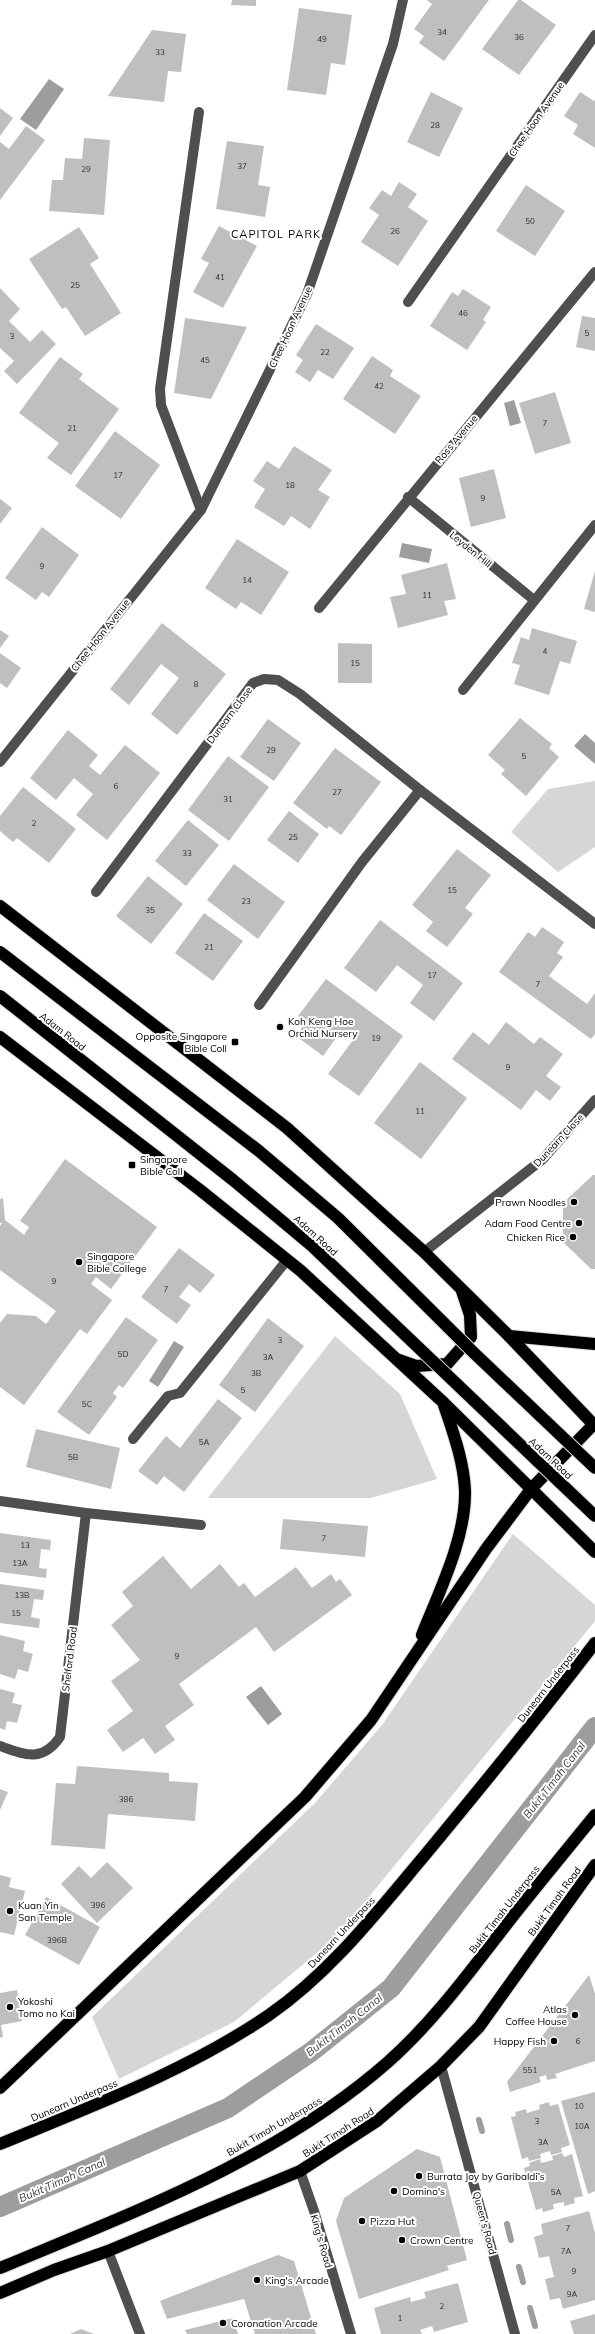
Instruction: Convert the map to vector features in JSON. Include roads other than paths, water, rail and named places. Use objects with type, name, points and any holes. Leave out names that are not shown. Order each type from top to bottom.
[{"type":"highway","points":[[0,906],[287,1128],[424,1252],[509,1336],[594,1425],[531,1489],[486,1549],[371,1720],[305,1797],[0,2088]]},
{"type":"highway","points":[[0,952],[258,1151],[338,1218],[474,1353],[595,1468]]},
{"type":"highway","name":"Adam Road","points":[[0,996],[233,1180],[312,1246],[595,1516]]},
{"type":"highway","points":[[0,1036],[287,1260],[444,1403],[595,1552]]},
{"type":"highway","points":[[393,1358],[416,1366],[447,1364],[471,1337],[470,1315],[461,1288]]},
{"type":"highway","points":[[509,1336],[595,1344]]},
{"type":"highway","points":[[416,1653],[449,1563],[462,1522],[465,1491],[457,1443],[444,1403]]},
{"type":"highway","name":"Dunearn Underpass","points":[[0,2144],[144,2084],[210,2052],[270,2014],[326,1970],[372,1919],[494,1772],[595,1643]]},
{"type":"highway","name":"Bukit Timah Underpass","points":[[0,2268],[150,2205],[244,2159],[327,2110],[389,2062],[432,2017],[595,1815]]},
{"type":"highway","name":"Bukit Timah Road","points":[[0,2293],[54,2270],[108,2251],[300,2171],[377,2121],[441,2066],[479,2027],[594,1869]]},
{"type":"street","name":"Chee Hoon Avenue","points":[[0,762],[201,510],[307,294],[394,44],[403,0]]},
{"type":"street","name":"Chee Hoon Avenue","points":[[408,302],[595,35]]},
{"type":"street","points":[[199,112],[160,388],[161,405],[201,510]]},
{"type":"street","name":"Ross Avenue","points":[[319,608],[408,497],[595,272]]},
{"type":"street","name":"Leyden Hill","points":[[408,497],[534,600]]},
{"type":"street","points":[[463,690],[595,525]]},
{"type":"street","name":"Dunearn Close","points":[[96,892],[253,683],[264,679],[278,680],[300,694],[420,790],[595,924]]},
{"type":"street","points":[[259,1005],[362,862],[420,790]]},
{"type":"street","name":"Dunearn Close","points":[[424,1252],[543,1159],[595,1100]]},
{"type":"street","points":[[133,1439],[168,1396],[180,1393],[287,1260]]},
{"type":"street","points":[[0,1500],[86,1513],[201,1525]]},
{"type":"street","name":"Shelford Road","points":[[0,1746],[31,1756],[48,1751],[60,1737],[86,1513]]},
{"type":"street","name":"Queen's Road","points":[[441,2066],[515,2334]]},
{"type":"street","name":"King's Road","points":[[300,2171],[314,2211],[351,2334]]},
{"type":"street","points":[[108,2251],[140,2334]]},
{"type":"waterway","name":"Bukit Timah Canal","points":[[0,2207],[228,2108],[311,2052],[391,1988],[595,1727]]},
{"type":"waterway","points":[[479,2120],[482,2131]]},
{"type":"waterway","points":[[507,2224],[511,2240]]},
{"type":"waterway","points":[[519,2267],[523,2282]]},
{"type":"waterway","points":[[530,2308],[535,2326]]},
{"type":"place","name":"Koh Keng Hoe Orchid Nursery","points":[[280,1027]]},
{"type":"place","name":"Opposite Singapore Bible Coll","points":[[235,1042]]},
{"type":"place","name":"Singapore Bible Coll","points":[[132,1165]]},
{"type":"place","name":"Prawn Noodles","points":[[574,1202]]},
{"type":"place","name":"Adam Food Centre","points":[[579,1223]]},
{"type":"place","name":"Chicken Rice","points":[[573,1237]]},
{"type":"place","name":"Singapore Bible College","points":[[79,1262]]},
{"type":"place","name":"Kuan Yin San Temple","points":[[10,1911]]},
{"type":"place","name":"Yokoshi Tomo no Kai","points":[[10,2007]]},
{"type":"place","name":"Atlas Coffee House","points":[[575,2015]]},
{"type":"place","name":"Happy Fish","points":[[554,2041]]},
{"type":"place","name":"Burrata Joy by Garibaldi’s","points":[[419,2176]]},
{"type":"place","name":"Domino's","points":[[394,2191]]},
{"type":"place","name":"Pizza Hut","points":[[362,2221]]},
{"type":"place","name":"Crown Centre","points":[[402,2240]]},
{"type":"place","name":"King's Arcade","points":[[257,2280]]},
{"type":"place","name":"Coronation Arcade","points":[[223,2323]]},
{"type":"district","name":"CAPITOL PARK","points":[[276,234]]}]
